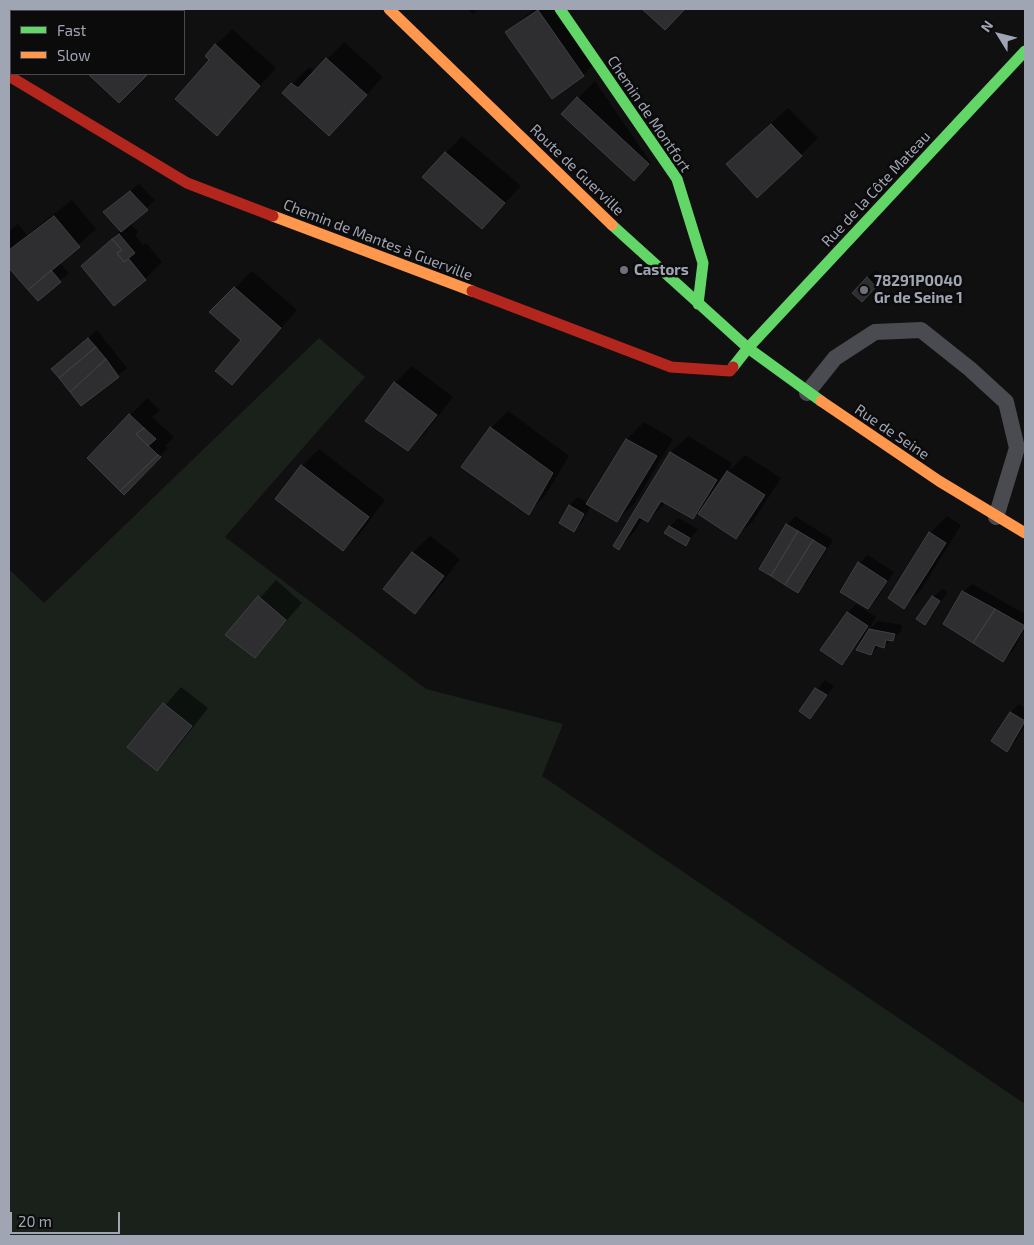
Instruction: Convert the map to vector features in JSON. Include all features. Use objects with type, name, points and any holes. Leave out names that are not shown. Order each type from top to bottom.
[{"type":"street","name":"Route de Guerville","points":[[389,9],[618,231],[748,348]]},
{"type":"street","name":"Chemin de Montfort","points":[[560,9],[677,179],[703,264],[698,304]]},
{"type":"street","name":"Rue de la Côte Mateau","points":[[748,348],[1025,50]]},
{"type":"street","name":"Chemin de Mantes à Guerville","points":[[9,76],[186,183],[671,367],[730,371],[748,348]]},
{"type":"street","name":"Rue de Seine","points":[[748,348],[807,393],[939,481],[1025,534]]},
{"type":"lane","points":[[807,393],[835,358],[875,332],[921,330],[970,369],[1006,402],[1018,448],[996,517]]},
{"type":"shaded area","points":[[319,338],[365,377],[225,537],[426,689],[563,724],[542,776],[1025,1104],[1025,1236],[9,1236],[9,569],[44,603]]},
{"type":"building","points":[[642,9],[685,9],[665,30]]},
{"type":"building","points":[[538,10],[584,76],[552,99],[505,32]]},
{"type":"building","points":[[215,44],[260,86],[217,136],[175,99],[209,60],[205,56]]},
{"type":"building","points":[[326,58],[367,95],[329,136],[282,93],[291,83],[298,88]]},
{"type":"building","points":[[89,75],[147,75],[119,103]]},
{"type":"building","points":[[577,97],[649,164],[634,181],[561,114]]},
{"type":"building","points":[[771,124],[802,156],[757,198],[726,164]]},
{"type":"building","points":[[445,152],[505,203],[482,229],[422,177]]},
{"type":"building","points":[[130,191],[148,210],[121,232],[103,212]]},
{"type":"building","points":[[54,216],[80,247],[28,290],[9,268],[9,250]]},
{"type":"building","points":[[119,234],[135,253],[124,262],[117,253],[122,250],[112,239]]},
{"type":"building","points":[[112,239],[122,250],[117,253],[124,262],[129,259],[146,280],[114,306],[81,266]]},
{"type":"building","points":[[51,270],[61,282],[38,301],[28,290]]},
{"type":"building","name":"78291P0040 Gr de Seine 1","points":[[867,277],[876,287],[862,302],[852,293]]},
{"type":"building","points":[[234,287],[281,328],[232,385],[215,371],[241,340],[209,312]]},
{"type":"building","points":[[88,338],[96,347],[59,378],[51,369]]},
{"type":"building","points":[[96,347],[106,359],[70,392],[59,378]]},
{"type":"building","points":[[106,359],[119,377],[81,406],[70,392]]},
{"type":"building","points":[[394,382],[437,415],[408,451],[365,421]]},
{"type":"building","points":[[129,414],[144,428],[136,434],[158,455],[120,491],[87,458]]},
{"type":"building","points":[[490,427],[553,473],[529,515],[461,467]]},
{"type":"building","points":[[144,428],[156,439],[148,446],[136,434]]},
{"type":"building","points":[[626,439],[657,456],[617,522],[586,504]]},
{"type":"building","points":[[670,452],[717,480],[693,519],[661,501],[648,522],[639,517],[619,550],[613,546]]},
{"type":"building","points":[[158,455],[161,457],[124,495],[120,491]]},
{"type":"building","points":[[301,465],[369,517],[343,551],[275,499]]},
{"type":"building","points":[[727,471],[765,495],[736,539],[698,514]]},
{"type":"building","points":[[569,505],[584,514],[574,532],[559,523]]},
{"type":"building","points":[[786,524],[798,531],[771,576],[759,569]]},
{"type":"building","points":[[669,526],[690,538],[686,546],[664,533]]},
{"type":"building","points":[[798,531],[813,540],[785,585],[771,576]]},
{"type":"building","points":[[929,532],[946,543],[904,609],[888,598]]},
{"type":"building","points":[[813,540],[826,548],[798,593],[785,585]]},
{"type":"building","points":[[412,552],[444,576],[415,614],[383,589]]},
{"type":"building","points":[[858,562],[887,581],[868,609],[840,592]]},
{"type":"building","points":[[962,591],[995,609],[973,643],[943,624]]},
{"type":"building","points":[[258,596],[286,620],[255,658],[225,635]]},
{"type":"building","points":[[932,596],[940,601],[925,625],[916,619]]},
{"type":"building","points":[[995,609],[1025,626],[1003,662],[973,643]]},
{"type":"building","points":[[847,612],[868,626],[842,665],[820,650]]},
{"type":"building","points":[[869,629],[895,634],[893,641],[886,640],[884,648],[875,645],[871,655],[856,650]]},
{"type":"building","points":[[815,688],[827,695],[810,719],[799,711]]},
{"type":"building","points":[[163,703],[192,726],[157,771],[127,747]]},
{"type":"building","points":[[1010,712],[1025,721],[1007,752],[991,741]]},
{"type":"traffic: fast","points":[[560,9],[677,179],[703,263],[698,304]]},
{"type":"traffic: fast","points":[[733,367],[748,348],[1025,51]]},
{"type":"traffic: fast","points":[[612,225],[748,348],[821,401]]},
{"type":"traffic: slow","points":[[389,9],[612,225]]},
{"type":"traffic: slow","points":[[273,216],[472,291]]},
{"type":"traffic: slow","points":[[821,401],[939,481],[1025,533]]},
{"type":"traffic: jam","points":[[9,76],[187,183],[273,216]]},
{"type":"traffic: jam","points":[[472,291],[671,367],[730,371],[733,367]]},
{"type":"place","name":"Castors","points":[[624,270]]},
{"type":"place","name":"78291P0040 Gr de Seine 1","points":[[864,290]]}]
